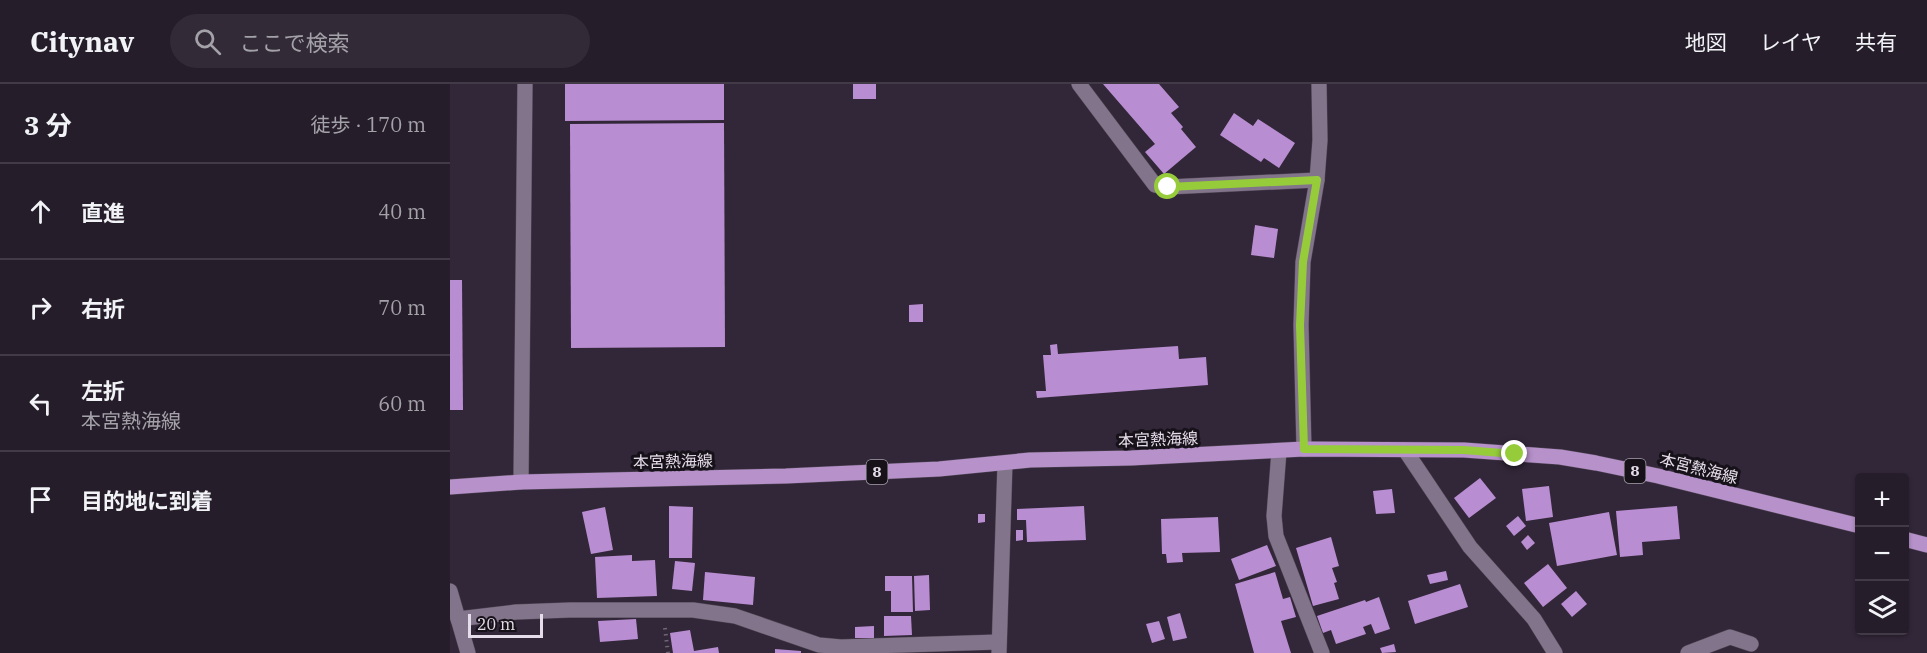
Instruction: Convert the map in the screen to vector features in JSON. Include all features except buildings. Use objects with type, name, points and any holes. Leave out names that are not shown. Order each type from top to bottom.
[{"type":"main road","name":"本宮熱海線","points":[[450,487],[521,482],[786,476],[939,469],[1030,460],[1131,458],[1304,449],[1464,450],[1560,457],[1596,463],[1855,525]]},
{"type":"main road","points":[[1909,539],[1927,545]]},
{"type":"street","points":[[521,482],[525,84]]},
{"type":"street","points":[[1079,84],[1155,185],[1168,187],[1317,180]]},
{"type":"street","points":[[1304,449],[1300,325],[1303,262],[1317,180],[1320,140],[1319,84]]},
{"type":"street","points":[[1406,450],[1470,547],[1534,619],[1555,653]]},
{"type":"street","points":[[1279,451],[1274,516],[1276,536],[1322,653]]},
{"type":"street","points":[[458,619],[516,612],[693,610],[735,616],[819,645],[999,647],[1005,463]]},
{"type":"street","points":[[450,591],[468,653]]},
{"type":"street","points":[[1688,653],[1730,637],[1751,644]]},
{"type":"route","points":[[1168,187],[1317,180],[1303,262],[1300,325],[1304,449],[1464,450],[1515,454]]}]
